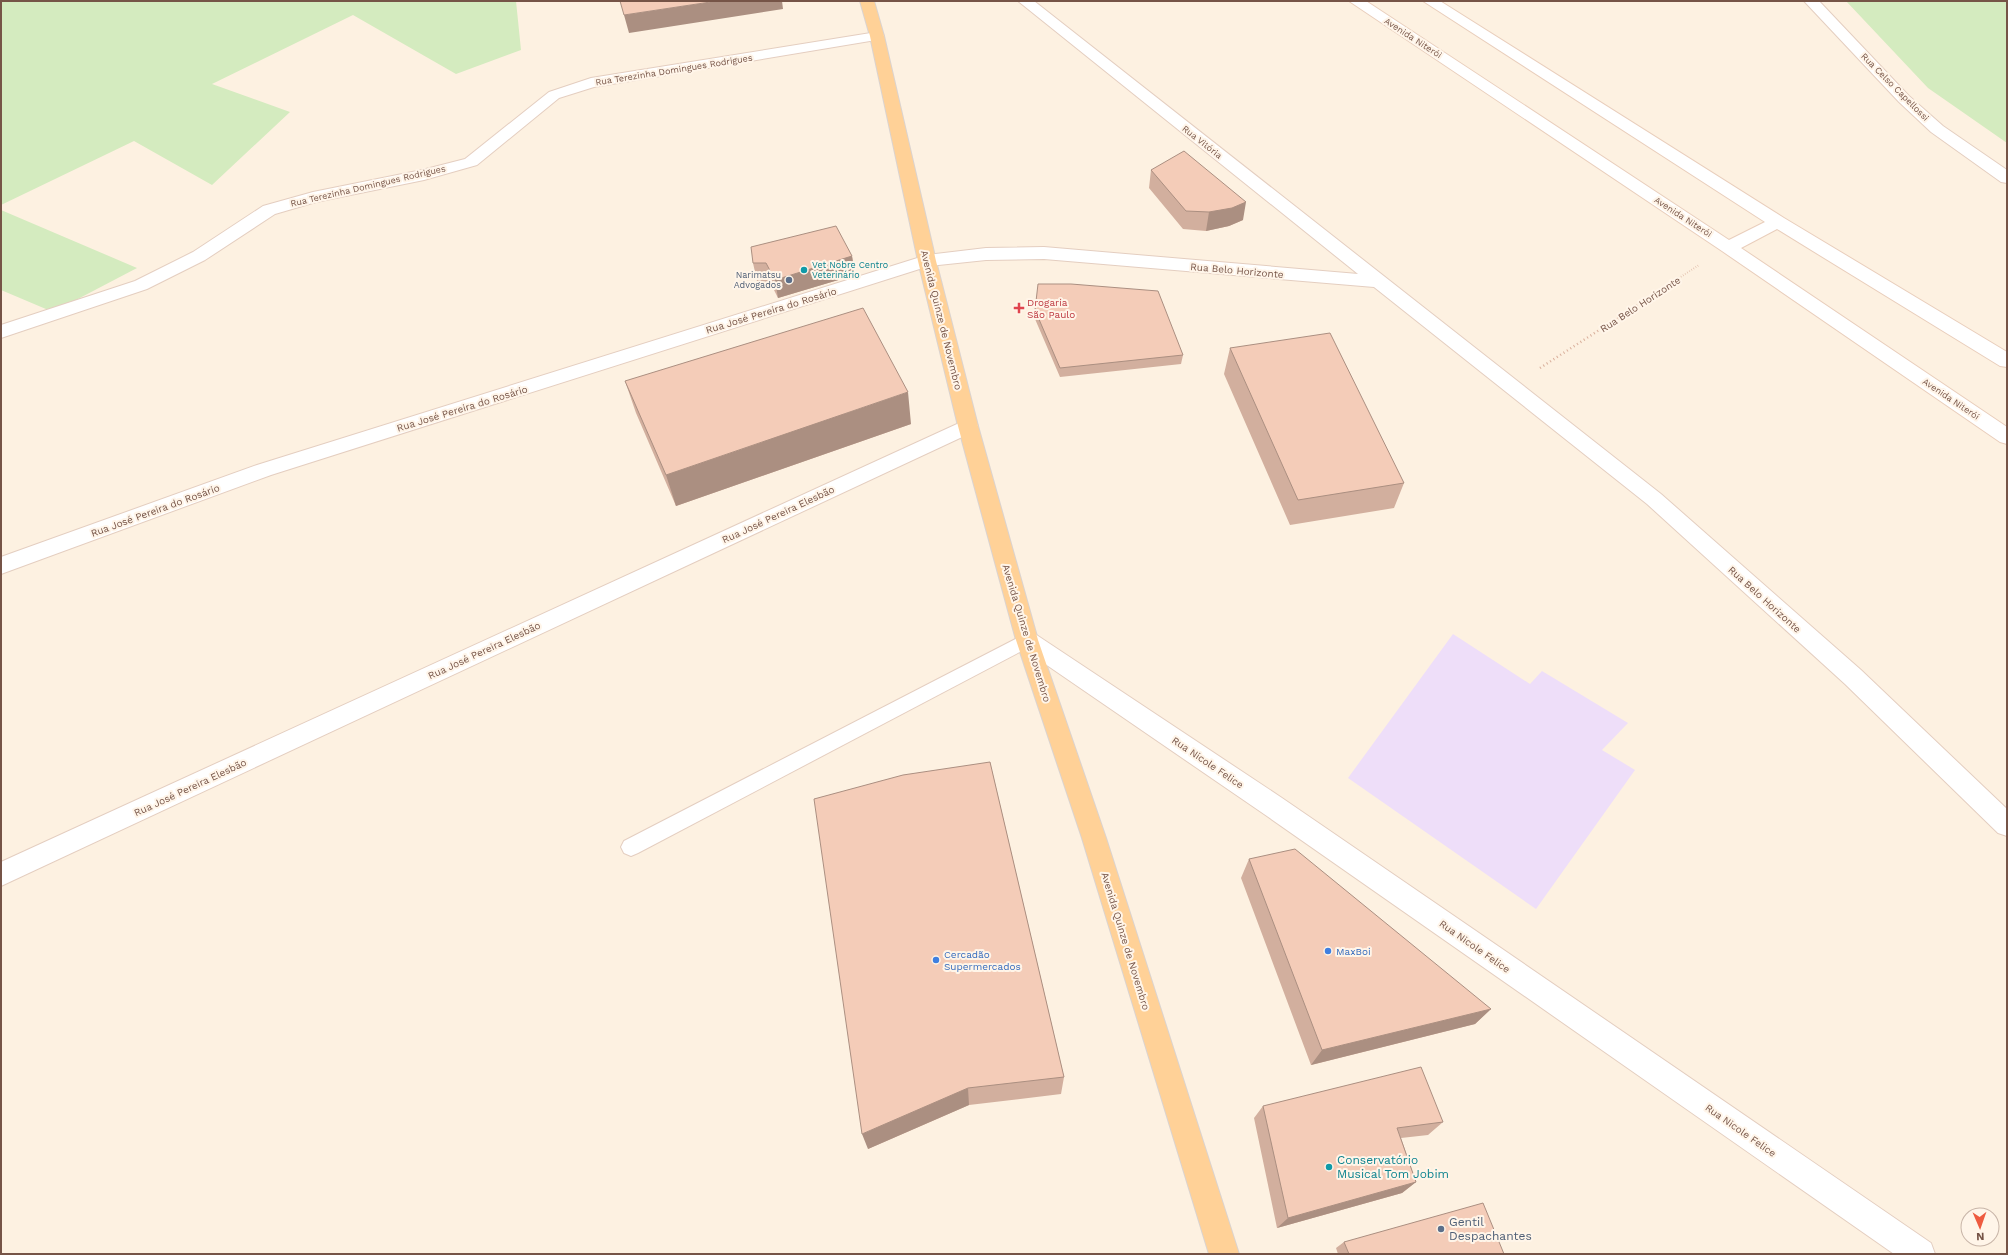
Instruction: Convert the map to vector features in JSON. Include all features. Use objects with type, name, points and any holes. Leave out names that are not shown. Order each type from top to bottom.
[{"type":"main road","name":"Avenida Quinze de Novembro","points":[[867,1],[877,36],[927,261],[937,296],[968,426],[1027,640],[1094,838],[1224,1254]]},
{"type":"street","name":"Rua Vitória","points":[[1025,1],[1380,282]]},
{"type":"street","name":"Avenida Niterói","points":[[1356,1],[1728,247],[2007,437]]},
{"type":"street","points":[[1430,1],[1778,222],[2007,362]]},
{"type":"street","name":"Rua Celso Capellossi","points":[[1811,1],[1904,99],[1936,129],[2007,178]]},
{"type":"street","name":"Rua Terezinha Domingues Rodrigues","points":[[1,332],[140,284],[199,256],[269,210],[313,197],[424,175],[471,162],[554,95],[591,83],[877,36]]},
{"type":"street","points":[[1728,247],[1778,222]]},
{"type":"street","name":"Rua Belo Horizonte","points":[[927,261],[986,254],[1044,253],[1380,282],[1660,504],[1853,677],[2007,825]]},
{"type":"street","name":"Rua José Pereira do Rosário","points":[[1,566],[264,470],[927,261]]},
{"type":"street","name":"Rua José Pereira Elesbão","points":[[1,874],[968,426]]},
{"type":"street","name":"Rua Nicole Felice","points":[[1027,640],[1279,810],[1920,1254]]},
{"type":"lane","points":[[631,847],[1027,640]]},
{"type":"path","name":"Rua Belo Horizonte","points":[[1512,387],[1728,247]]},
{"type":"shaded area","points":[[1453,634],[1530,684],[1542,671],[1628,723],[1602,750],[1635,770],[1536,909],[1348,778]]},
{"type":"green space","points":[[1,1],[516,1],[521,50],[456,74],[353,15],[212,84],[290,112],[212,185],[134,141],[1,205]]},
{"type":"green space","points":[[1846,1],[2007,1],[2007,143],[1928,88]]},
{"type":"green space","points":[[1,210],[137,268],[53,312],[1,290]]},
{"type":"building","points":[[620,1],[717,1],[624,15]]},
{"type":"building","points":[[1184,151],[1246,202],[1232,208],[1209,212],[1186,211],[1151,170]]},
{"type":"building","points":[[836,226],[852,256],[775,280],[766,263],[753,263],[751,247]]},
{"type":"building","points":[[1038,284],[1071,284],[1158,291],[1183,355],[1060,368],[1035,310]]},
{"type":"building","points":[[863,308],[908,392],[666,475],[625,381]]},
{"type":"building","points":[[1330,333],[1404,483],[1298,500],[1230,348]]},
{"type":"building","name":"Cercadão Supermercados","points":[[990,762],[1064,1077],[968,1088],[862,1134],[814,799],[903,775]]},
{"type":"building","name":"MaxBoi","points":[[1295,849],[1491,1009],[1322,1050],[1249,859]]},
{"type":"building","name":"Conservatório Musical Tom Jobim","points":[[1421,1067],[1443,1122],[1397,1128],[1416,1182],[1288,1218],[1263,1106]]},
{"type":"building","name":"Gentil Despachantes","points":[[1483,1203],[1504,1254],[1349,1254],[1344,1242]]},
{"type":"place","name":"Vet Nobre Centro Veterinário","points":[[804,270]]},
{"type":"place","name":"Narimatsu Advogados","points":[[789,280]]},
{"type":"place","name":"Drogaria São Paulo","points":[[1019,308]]},
{"type":"place","name":"MaxBoi","points":[[1328,951]]},
{"type":"place","name":"Cercadão Supermercados","points":[[936,960]]},
{"type":"place","name":"Conservatório Musical Tom Jobim","points":[[1329,1167]]},
{"type":"place","name":"Gentil Despachantes","points":[[1441,1229]]}]
